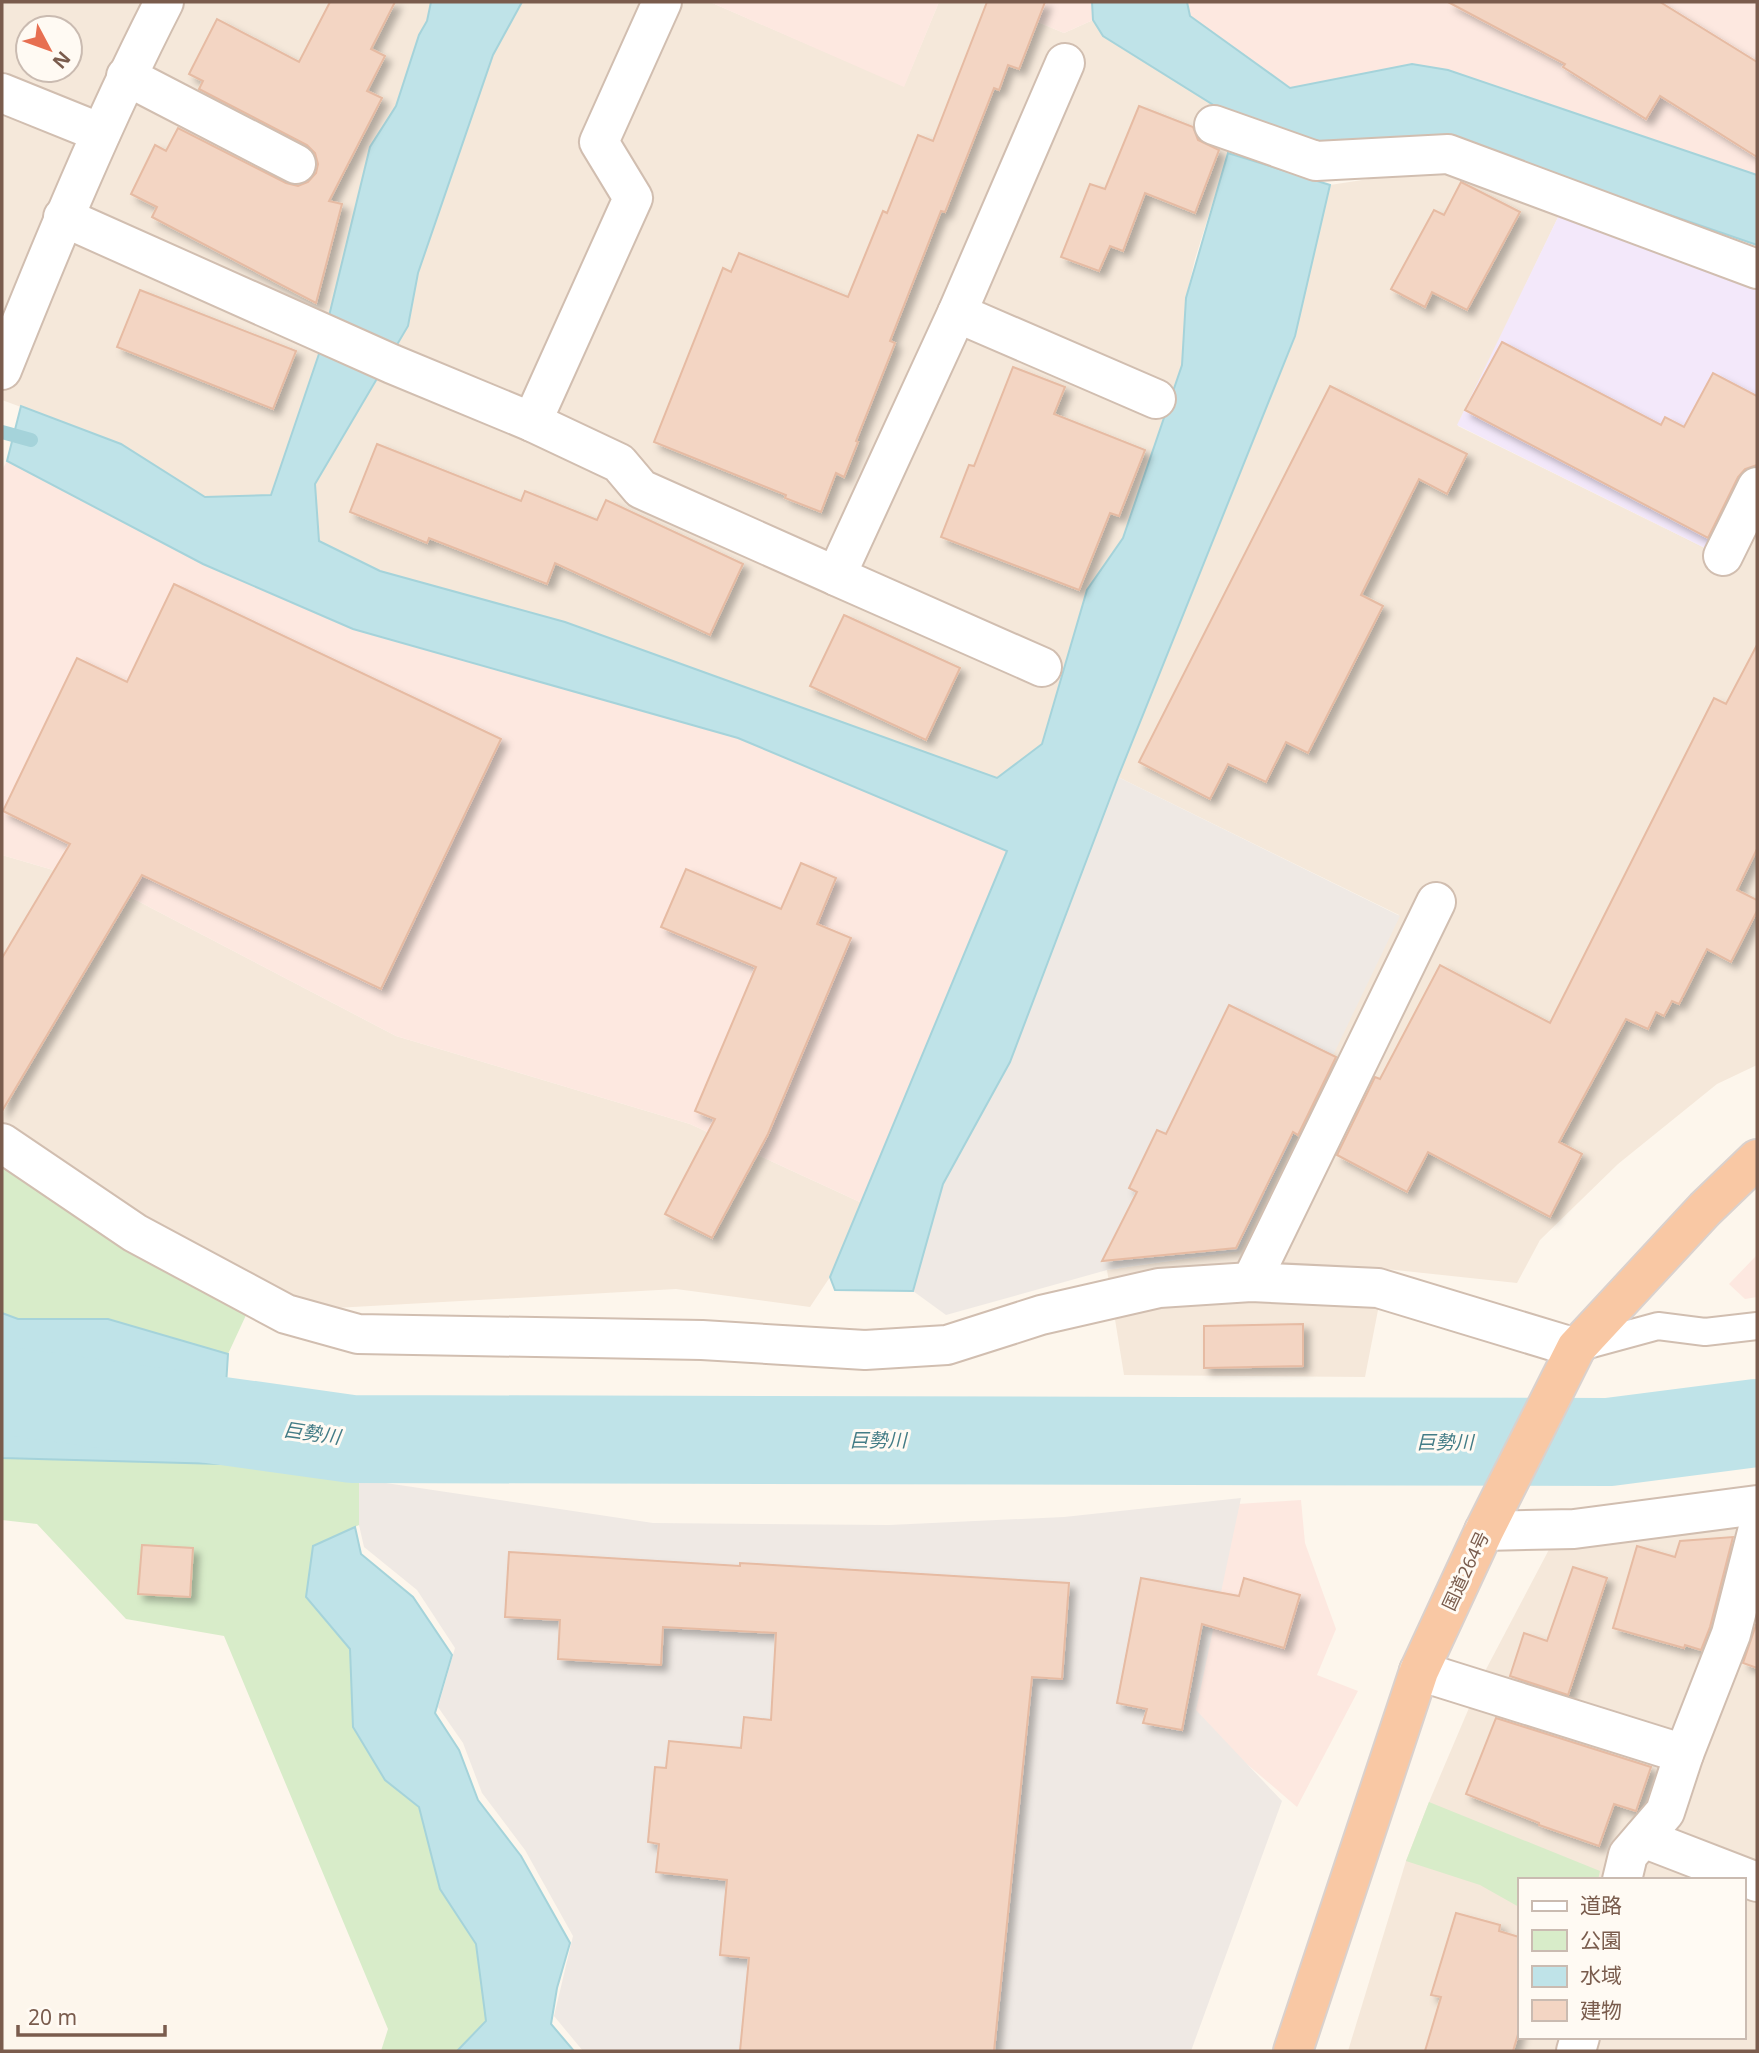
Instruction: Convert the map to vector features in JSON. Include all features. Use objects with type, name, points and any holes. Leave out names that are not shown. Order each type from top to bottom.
[{"type":"highway","name":"国道264号","points":[[1293,2051],[1419,1671],[1492,1515],[1570,1360],[1704,1209],[1757,1159]]},
{"type":"street","points":[[2,370],[62,217],[126,76],[164,2]]},
{"type":"street","points":[[532,422],[633,198],[599,142],[662,2]]},
{"type":"street","points":[[836,576],[957,313],[1065,63]]},
{"type":"street","points":[[126,76],[296,164]]},
{"type":"street","points":[[2,93],[101,133]]},
{"type":"street","points":[[1214,125],[1316,161],[1448,154],[1757,269]]},
{"type":"street","points":[[62,217],[392,364],[532,422],[619,463],[641,489],[1042,667]]},
{"type":"street","points":[[957,313],[1156,399]]},
{"type":"street","points":[[1723,556],[1757,487]]},
{"type":"street","points":[[1251,1282],[1436,902]]},
{"type":"street","points":[[2,1143],[135,1233],[286,1314],[358,1334],[702,1340],[865,1350],[947,1345],[1041,1315],[1159,1288],[1251,1282],[1378,1288],[1570,1360]]},
{"type":"street","points":[[1492,1515],[1574,1529],[1757,1505]]},
{"type":"street","points":[[1622,1878],[1628,1855],[1665,1812],[1684,1754],[1731,1634],[1757,1532]]},
{"type":"street","points":[[1419,1671],[1684,1754]]},
{"type":"street","points":[[1643,1838],[1757,1882]]},
{"type":"lane","points":[[1570,1360],[1658,1326],[1705,1332],[1757,1326]]},
{"type":"shaded area","points":[[2,2],[431,2],[427,21],[419,36],[396,106],[370,147],[322,345],[271,495],[205,497],[121,444],[2,400]]},
{"type":"shaded area","points":[[522,2],[710,2],[904,86],[939,2],[990,2],[1064,33],[1093,20],[1103,36],[1244,124],[1228,154],[1195,259],[1186,298],[1182,365],[1123,538],[1087,590],[1042,744],[997,778],[565,622],[380,571],[319,541],[315,484],[408,326],[418,273],[493,55]]},
{"type":"shaded area","points":[[710,2],[939,2],[904,87]]},
{"type":"shaded area","points":[[990,2],[1092,2],[1093,20],[1064,33]]},
{"type":"shaded area","points":[[1187,2],[1757,2],[1757,175],[1448,70],[1412,64],[1290,88],[1190,16]]},
{"type":"shaded area","points":[[1446,167],[1561,211],[1458,426],[1711,551],[1757,462],[1757,1065],[1717,1084],[1618,1164],[1540,1240],[1517,1283],[1386,1269],[1365,1377],[1124,1375],[1107,1270],[1239,1251],[1399,915],[1118,777],[1295,336],[1330,185]]},
{"type":"shaded area","points":[[1561,211],[1757,283],[1757,462],[1711,551],[1457,425]]},
{"type":"shaded area","points":[[7,461],[203,564],[353,629],[738,738],[1007,851],[862,1203],[690,1124],[396,1036],[111,887],[2,855],[2,470]]},
{"type":"shaded area","points":[[1118,777],[1400,916],[1239,1251],[1107,1270],[946,1315],[913,1291],[943,1184],[1010,1062]]},
{"type":"shaded area","points":[[2,855],[111,887],[396,1036],[690,1124],[862,1203],[830,1277],[810,1307],[676,1289],[247,1313],[2,1164]]},
{"type":"shaded area","points":[[1757,1255],[1757,1297],[1745,1299],[1729,1284]]},
{"type":"shaded area","points":[[359,1479],[653,1523],[889,1525],[1064,1517],[1241,1498],[1196,1710],[1282,1801],[1191,2051],[583,2051],[554,2016],[573,1936],[525,1850],[482,1793],[463,1743],[438,1707],[455,1648],[417,1590],[364,1547],[359,1525]]},
{"type":"shaded area","points":[[1301,1500],[1305,1543],[1336,1629],[1317,1675],[1358,1691],[1297,1807],[1192,1717],[1238,1504]]},
{"type":"shaded area","points":[[1757,1519],[1757,2051],[1348,2051],[1406,1861],[1483,1675],[1554,1540]]},
{"type":"green space","points":[[2,1164],[247,1313],[228,1354],[108,1319],[18,1319],[2,1313]]},
{"type":"green space","points":[[2,1458],[221,1464],[359,1479],[359,1525],[313,1547],[306,1597],[350,1649],[353,1727],[385,1780],[419,1807],[440,1889],[476,1944],[486,2021],[457,2051],[381,2051],[388,2029],[224,1636],[126,1619],[37,1524],[2,1520]]},
{"type":"green space","points":[[1429,1802],[1600,1871],[1598,1878],[1518,1878],[1518,1906],[1480,1885],[1406,1861]]},
{"type":"water","points":[[431,2],[522,2],[493,55],[418,273],[408,326],[315,484],[319,541],[380,571],[565,622],[997,778],[1042,744],[1087,590],[1123,538],[1182,365],[1186,298],[1228,153],[1330,185],[1295,336],[1118,777],[1010,1062],[943,1184],[913,1291],[835,1290],[830,1277],[1007,851],[738,738],[353,629],[203,564],[7,461],[21,406],[121,444],[205,497],[271,495],[322,345],[370,147],[396,106],[419,35],[427,21]]},
{"type":"water","points":[[1092,2],[1187,2],[1190,16],[1290,88],[1412,64],[1448,70],[1757,175],[1757,245],[1440,136],[1313,144],[1244,124],[1103,36],[1093,20]]},
{"type":"water","points":[[2,1313],[18,1319],[108,1319],[228,1354],[221,1464],[2,1458]]},
{"type":"water","points":[[355,1527],[361,1554],[413,1597],[452,1655],[435,1713],[459,1750],[478,1800],[521,1856],[570,1943],[557,1988],[551,2024],[574,2051],[457,2051],[486,2021],[476,1944],[440,1889],[419,1807],[385,1780],[353,1727],[350,1649],[306,1597],[313,1546]]},
{"type":"building","points":[[330,2],[395,2],[371,49],[385,56],[367,91],[382,98],[329,201],[342,204],[316,303],[152,217],[157,207],[131,194],[155,145],[166,151],[178,128],[286,183],[298,186],[308,182],[316,173],[318,164],[315,153],[307,145],[199,89],[203,81],[189,74],[217,19],[299,62]]},
{"type":"building","points":[[987,2],[1045,2],[1019,69],[1008,65],[999,90],[994,88],[945,212],[941,211],[890,341],[895,343],[844,477],[836,473],[821,512],[785,498],[786,495],[654,442],[723,268],[731,272],[739,253],[848,297],[883,211],[887,213],[918,135],[933,141]]},
{"type":"building","points":[[1448,2],[1660,2],[1757,62],[1757,157],[1660,96],[1646,119],[1563,67],[1565,64]]},
{"type":"building","points":[[1139,106],[1193,127],[1198,140],[1219,150],[1195,213],[1145,193],[1123,251],[1110,246],[1099,271],[1061,257],[1090,184],[1105,189]]},
{"type":"building","points":[[1461,182],[1520,212],[1467,310],[1432,292],[1425,307],[1391,289],[1434,210],[1444,215]]},
{"type":"building","points":[[140,290],[296,351],[273,409],[117,347]]},
{"type":"building","points":[[1502,342],[1661,425],[1665,417],[1684,427],[1713,373],[1757,396],[1757,465],[1745,469],[1738,477],[1708,538],[1465,410]]},
{"type":"building","points":[[1013,367],[1065,387],[1054,414],[1145,450],[1119,516],[1110,513],[1079,590],[941,537],[969,465],[974,466]]},
{"type":"building","points":[[1330,386],[1467,454],[1447,494],[1419,479],[1361,595],[1383,606],[1308,753],[1286,742],[1266,782],[1228,764],[1210,799],[1139,762]]},
{"type":"building","points":[[377,444],[521,501],[525,491],[597,520],[606,500],[743,564],[710,635],[555,563],[547,584],[429,538],[427,543],[350,512]]},
{"type":"building","points":[[174,584],[501,739],[381,989],[142,875],[2,1111],[2,958],[70,844],[3,811],[77,658],[127,682]]},
{"type":"building","points":[[844,615],[960,668],[926,740],[810,686]]},
{"type":"building","points":[[1757,645],[1757,849],[1737,890],[1757,900],[1757,911],[1731,962],[1707,949],[1679,1004],[1672,1001],[1664,1016],[1656,1012],[1648,1029],[1626,1019],[1559,1142],[1582,1154],[1550,1217],[1428,1152],[1407,1192],[1337,1155],[1375,1077],[1380,1079],[1440,965],[1550,1023],[1714,698],[1726,704]]},
{"type":"building","points":[[801,863],[836,878],[817,924],[851,938],[768,1134],[712,1238],[665,1214],[715,1119],[695,1111],[756,967],[661,927],[686,869],[781,909]]},
{"type":"building","points":[[1229,1005],[1336,1057],[1298,1135],[1293,1132],[1236,1248],[1102,1261],[1137,1192],[1129,1188],[1157,1130],[1166,1134]]},
{"type":"building","points":[[1303,1324],[1303,1366],[1204,1368],[1204,1326]]},
{"type":"building","points":[[1733,1537],[1710,1627],[1701,1650],[1685,1645],[1684,1648],[1613,1628],[1637,1546],[1675,1557],[1680,1541]]},
{"type":"building","points":[[142,1545],[193,1548],[190,1597],[138,1594]]},
{"type":"building","points":[[509,1552],[1069,1583],[1062,1679],[1032,1677],[994,2051],[740,2051],[749,1958],[720,1955],[727,1880],[656,1872],[659,1844],[648,1842],[655,1767],[666,1768],[669,1741],[741,1748],[744,1717],[771,1720],[776,1633],[663,1627],[661,1665],[558,1659],[560,1620],[505,1617]]},
{"type":"building","points":[[1573,1567],[1607,1578],[1568,1695],[1510,1676],[1524,1633],[1547,1641]]},
{"type":"building","points":[[1141,1578],[1239,1596],[1244,1578],[1300,1595],[1284,1648],[1202,1624],[1182,1730],[1143,1723],[1147,1709],[1117,1703]]},
{"type":"building","points":[[1757,1625],[1757,1668],[1743,1663]]},
{"type":"building","points":[[1496,1718],[1651,1767],[1636,1811],[1614,1804],[1599,1846],[1539,1825],[1466,1794]]},
{"type":"building","points":[[1456,1913],[1500,1925],[1499,1931],[1518,1937],[1518,2034],[1513,2051],[1425,2051],[1441,1997],[1431,1995]]},
{"type":"waterway","points":[[2,432],[31,440]]},
{"type":"waterway","name":"巨勢川","points":[[2,1390],[352,1439],[1609,1442],[1757,1423]]}]
